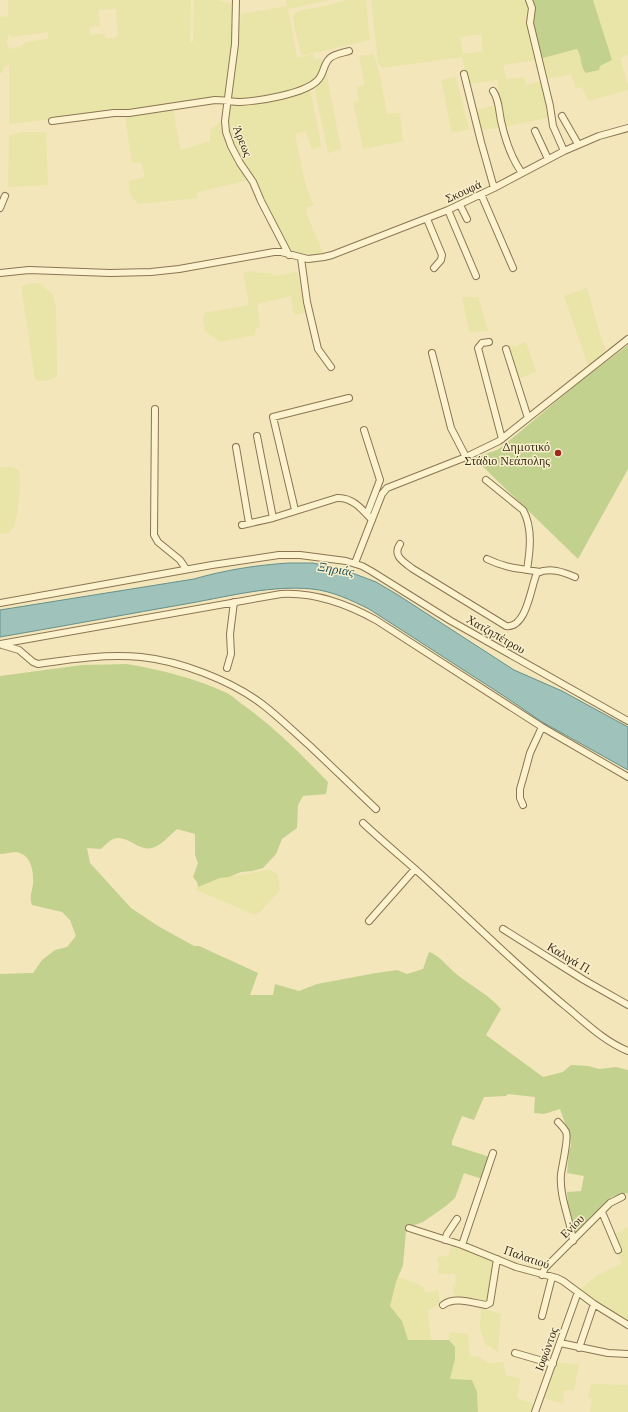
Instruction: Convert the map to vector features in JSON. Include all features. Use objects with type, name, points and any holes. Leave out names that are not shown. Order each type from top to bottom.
[{"type":"street","name":"Άρεως","points":[[236,0],[235,44],[225,121],[226,132],[231,146],[252,182],[289,255]]},
{"type":"street","points":[[530,0],[532,8],[530,23],[550,106],[553,126],[564,151]]},
{"type":"street","points":[[52,121],[114,113],[129,113],[215,100],[227,102],[254,100],[291,93],[312,85],[323,74],[328,60],[336,55],[349,51]]},
{"type":"street","points":[[464,74],[480,142],[494,188]]},
{"type":"street","points":[[493,91],[514,162],[522,173]]},
{"type":"street","points":[[562,116],[578,144]]},
{"type":"street","name":"Σκουφά","points":[[0,273],[29,270],[110,273],[150,272],[208,265],[265,252],[281,252],[301,258],[324,257],[460,205],[578,144],[599,136],[628,128]]},
{"type":"street","points":[[535,131],[548,159]]},
{"type":"street","points":[[481,194],[513,268]]},
{"type":"street","points":[[0,208],[5,196]]},
{"type":"street","points":[[460,205],[467,219]]},
{"type":"street","points":[[448,210],[476,276]]},
{"type":"street","points":[[427,218],[442,255],[441,260],[434,268]]},
{"type":"street","points":[[301,258],[307,302],[318,349],[330,367]]},
{"type":"street","points":[[355,564],[382,494],[387,488],[466,456],[502,439],[628,339]]},
{"type":"street","points":[[489,342],[482,343],[478,348],[502,439]]},
{"type":"street","points":[[506,349],[528,418]]},
{"type":"street","points":[[432,353],[451,428],[466,456]]},
{"type":"street","points":[[295,510],[273,417],[350,398]]},
{"type":"street","points":[[155,409],[154,535],[158,542],[180,560],[186,569]]},
{"type":"street","points":[[364,430],[380,480],[367,514]]},
{"type":"street","points":[[257,436],[273,518]]},
{"type":"street","points":[[236,447],[249,523]]},
{"type":"street","points":[[486,480],[523,510],[527,517],[529,526],[529,552],[527,570]]},
{"type":"street","points":[[242,525],[273,518],[295,510],[343,497],[351,500],[372,520]]},
{"type":"street","points":[[400,544],[397,550],[397,555],[412,569],[506,626],[514,625],[525,610],[533,589],[536,575],[540,572],[546,570],[561,571],[575,577]]},
{"type":"street","name":"Χατζηπέτρου","points":[[0,602],[186,569],[289,555],[311,556],[355,564],[371,571],[451,621],[628,721]]},
{"type":"street","points":[[487,559],[509,568],[540,572]]},
{"type":"street","points":[[0,644],[281,594],[301,594],[320,597],[355,610],[381,623],[542,727],[628,777]]},
{"type":"street","points":[[227,668],[231,654],[230,634],[234,602]]},
{"type":"street","points":[[0,644],[20,650],[33,662],[38,664],[95,656],[141,658],[179,665],[223,682],[261,703],[376,809]]},
{"type":"street","points":[[523,806],[520,798],[520,789],[530,753],[542,727]]},
{"type":"street","points":[[363,823],[545,989],[603,1037],[628,1051]]},
{"type":"street","points":[[369,921],[415,869]]},
{"type":"street","name":"Καλιγά Π.","points":[[502,929],[584,980],[628,1005]]},
{"type":"street","points":[[558,1122],[566,1135],[561,1174],[561,1188],[573,1241]]},
{"type":"street","points":[[462,1245],[493,1153]]},
{"type":"street","name":"Ενίου","points":[[542,1275],[545,1268],[613,1201],[622,1197]]},
{"type":"street","points":[[602,1212],[618,1250]]},
{"type":"street","points":[[445,1240],[447,1234],[457,1219]]},
{"type":"street","name":"Παλατιού","points":[[409,1228],[462,1245],[516,1267],[563,1281],[594,1304],[628,1325]]},
{"type":"street","points":[[443,1306],[447,1302],[453,1300],[486,1305],[490,1303],[497,1258]]},
{"type":"street","points":[[542,1316],[552,1277]]},
{"type":"street","name":"Ιοφώντος","points":[[535,1412],[578,1292]]},
{"type":"street","points":[[579,1348],[594,1304]]},
{"type":"street","points":[[560,1343],[608,1353],[628,1354]]},
{"type":"street","points":[[515,1353],[553,1364]]},
{"type":"shaded area","points":[[8,0],[191,0],[190,43],[193,42],[194,0],[217,0],[234,4],[233,42],[239,41],[241,14],[287,6],[286,0],[329,0],[288,9],[297,58],[313,54],[315,59],[321,59],[323,66],[321,74],[311,84],[294,91],[242,100],[126,112],[123,111],[9,124],[9,65],[4,67],[2,73],[0,73],[0,17],[8,16]],"holes":[[[116,9],[118,35],[114,38],[106,38],[103,34],[90,35],[89,27],[100,26],[98,10]],[[10,32],[11,37],[48,32],[48,39],[26,42],[20,47],[12,48],[10,50],[6,42]]]},
{"type":"shaded area","points":[[347,0],[366,0],[370,40],[305,55],[301,54],[294,24],[293,16],[295,13],[302,10]]},
{"type":"shaded area","points":[[371,0],[528,0],[537,60],[503,65],[506,79],[524,77],[526,85],[541,81],[550,117],[505,127],[481,130],[475,110],[499,104],[498,80],[468,84],[462,57],[382,68],[378,63]],"holes":[[[481,34],[483,51],[463,54],[460,37]]]},
{"type":"shaded area","points":[[593,0],[628,0],[628,55],[620,58],[628,85],[628,90],[588,101],[582,87],[576,88],[571,74],[544,80],[539,59],[577,49],[583,71],[600,66],[612,60]]},
{"type":"shaded area","points":[[374,54],[380,76],[387,114],[400,113],[403,141],[363,149],[353,102],[359,101],[357,87],[365,85],[359,56]]},
{"type":"shaded area","points":[[326,71],[341,149],[328,153],[314,86]]},
{"type":"shaded area","points":[[456,77],[469,129],[452,133],[441,80]]},
{"type":"shaded area","points":[[310,89],[321,146],[312,150],[306,131],[295,134],[302,170],[308,192],[314,205],[307,207],[306,213],[324,255],[316,256],[300,254],[292,251],[287,245],[256,182],[240,157],[228,131],[227,121],[230,104],[292,95]]},
{"type":"shaded area","points":[[173,108],[180,149],[210,141],[210,130],[221,122],[221,128],[227,144],[240,168],[249,180],[197,192],[197,198],[139,204],[132,198],[130,194],[129,181],[145,177],[141,162],[132,163],[125,116]]},
{"type":"shaded area","points":[[25,132],[46,132],[48,185],[8,187],[9,135]]},
{"type":"shaded area","points":[[253,271],[259,273],[269,273],[276,276],[297,272],[302,293],[304,294],[307,312],[294,315],[291,296],[257,304],[260,325],[255,331],[255,335],[220,342],[205,331],[203,322],[204,313],[249,305],[243,273]]},
{"type":"shaded area","points":[[35,283],[43,284],[45,289],[52,293],[56,306],[57,376],[47,381],[39,381],[35,379],[21,286]]},
{"type":"shaded area","points":[[587,288],[601,338],[607,353],[588,365],[564,296]]},
{"type":"shaded area","points":[[462,297],[478,297],[488,331],[469,332]]},
{"type":"shaded area","points":[[526,342],[536,372],[518,379],[508,346],[511,345],[517,347],[518,345]]},
{"type":"shaded area","points":[[0,467],[12,467],[19,470],[20,485],[17,514],[14,526],[9,533],[0,534]]},
{"type":"shaded area","points":[[271,870],[278,875],[280,890],[261,911],[255,915],[194,889],[205,883],[218,879]]},
{"type":"shaded area","points":[[628,1227],[628,1322],[598,1304],[580,1289],[598,1275],[622,1263],[617,1253],[614,1235]]},
{"type":"shaded area","points":[[452,1244],[494,1260],[490,1303],[455,1299],[456,1295],[454,1295],[452,1286],[455,1285],[456,1274],[439,1274],[437,1269],[439,1267],[437,1258],[441,1256],[448,1257]]},
{"type":"shaded area","points":[[398,1277],[418,1284],[424,1288],[425,1293],[438,1290],[440,1304],[428,1310],[431,1340],[408,1340],[402,1321],[390,1306]]},
{"type":"shaded area","points":[[481,1308],[501,1314],[498,1352],[485,1344],[480,1328]]},
{"type":"shaded area","points":[[450,1332],[468,1334],[470,1356],[479,1357],[488,1363],[503,1362],[506,1375],[520,1379],[517,1398],[534,1404],[531,1412],[478,1412],[477,1392],[450,1379],[455,1359],[455,1347],[449,1340]]},
{"type":"shaded area","points":[[557,1362],[579,1365],[574,1390],[564,1391],[563,1404],[544,1398]]},
{"type":"shaded area","points":[[591,1384],[628,1385],[628,1412],[590,1412],[592,1398],[588,1398]]},
{"type":"green space","points":[[531,0],[593,0],[612,60],[600,66],[599,70],[586,73],[577,49],[539,59],[533,30]]},
{"type":"green space","name":"Δημοτικό Στάδιο Νεάπολης","points":[[628,345],[628,469],[578,559],[474,458],[497,450],[503,446],[583,379]]},
{"type":"green space","points":[[127,664],[178,675],[227,693],[257,715],[278,733],[328,782],[326,794],[303,796],[298,805],[297,828],[282,839],[276,854],[263,868],[220,878],[198,887],[197,882],[193,877],[198,863],[195,855],[195,834],[177,829],[162,843],[147,849],[118,838],[111,840],[101,849],[87,848],[90,863],[131,908],[158,926],[194,946],[199,946],[258,973],[250,995],[273,995],[275,984],[299,991],[317,984],[376,973],[397,970],[407,974],[423,969],[429,952],[433,953],[460,977],[490,998],[501,1009],[486,1035],[543,1077],[563,1072],[571,1065],[588,1066],[599,1069],[616,1067],[628,1070],[628,1194],[611,1197],[598,1213],[576,1235],[568,1204],[567,1192],[581,1191],[584,1176],[567,1173],[569,1150],[571,1146],[570,1137],[560,1109],[544,1114],[534,1113],[535,1097],[508,1094],[506,1096],[484,1097],[474,1120],[462,1116],[452,1141],[452,1145],[490,1157],[482,1179],[464,1173],[455,1198],[423,1222],[409,1227],[406,1231],[403,1265],[396,1282],[390,1306],[402,1321],[408,1340],[449,1340],[455,1347],[455,1359],[450,1379],[472,1380],[477,1392],[478,1412],[0,1412],[0,974],[33,973],[42,960],[55,950],[67,947],[76,936],[70,920],[62,912],[32,905],[31,897],[33,874],[30,864],[25,856],[16,852],[0,854],[0,676],[82,665]]},
{"type":"water","name":"Ξηριάς","points":[[289,563],[313,563],[347,571],[376,582],[514,670],[562,691],[628,727],[628,770],[542,722],[369,609],[341,596],[319,590],[297,588],[251,592],[0,637],[0,610],[194,579],[241,568]]},
{"type":"place","name":"Δημοτικό Στάδιο Νεάπολης","points":[[558,453]]}]
